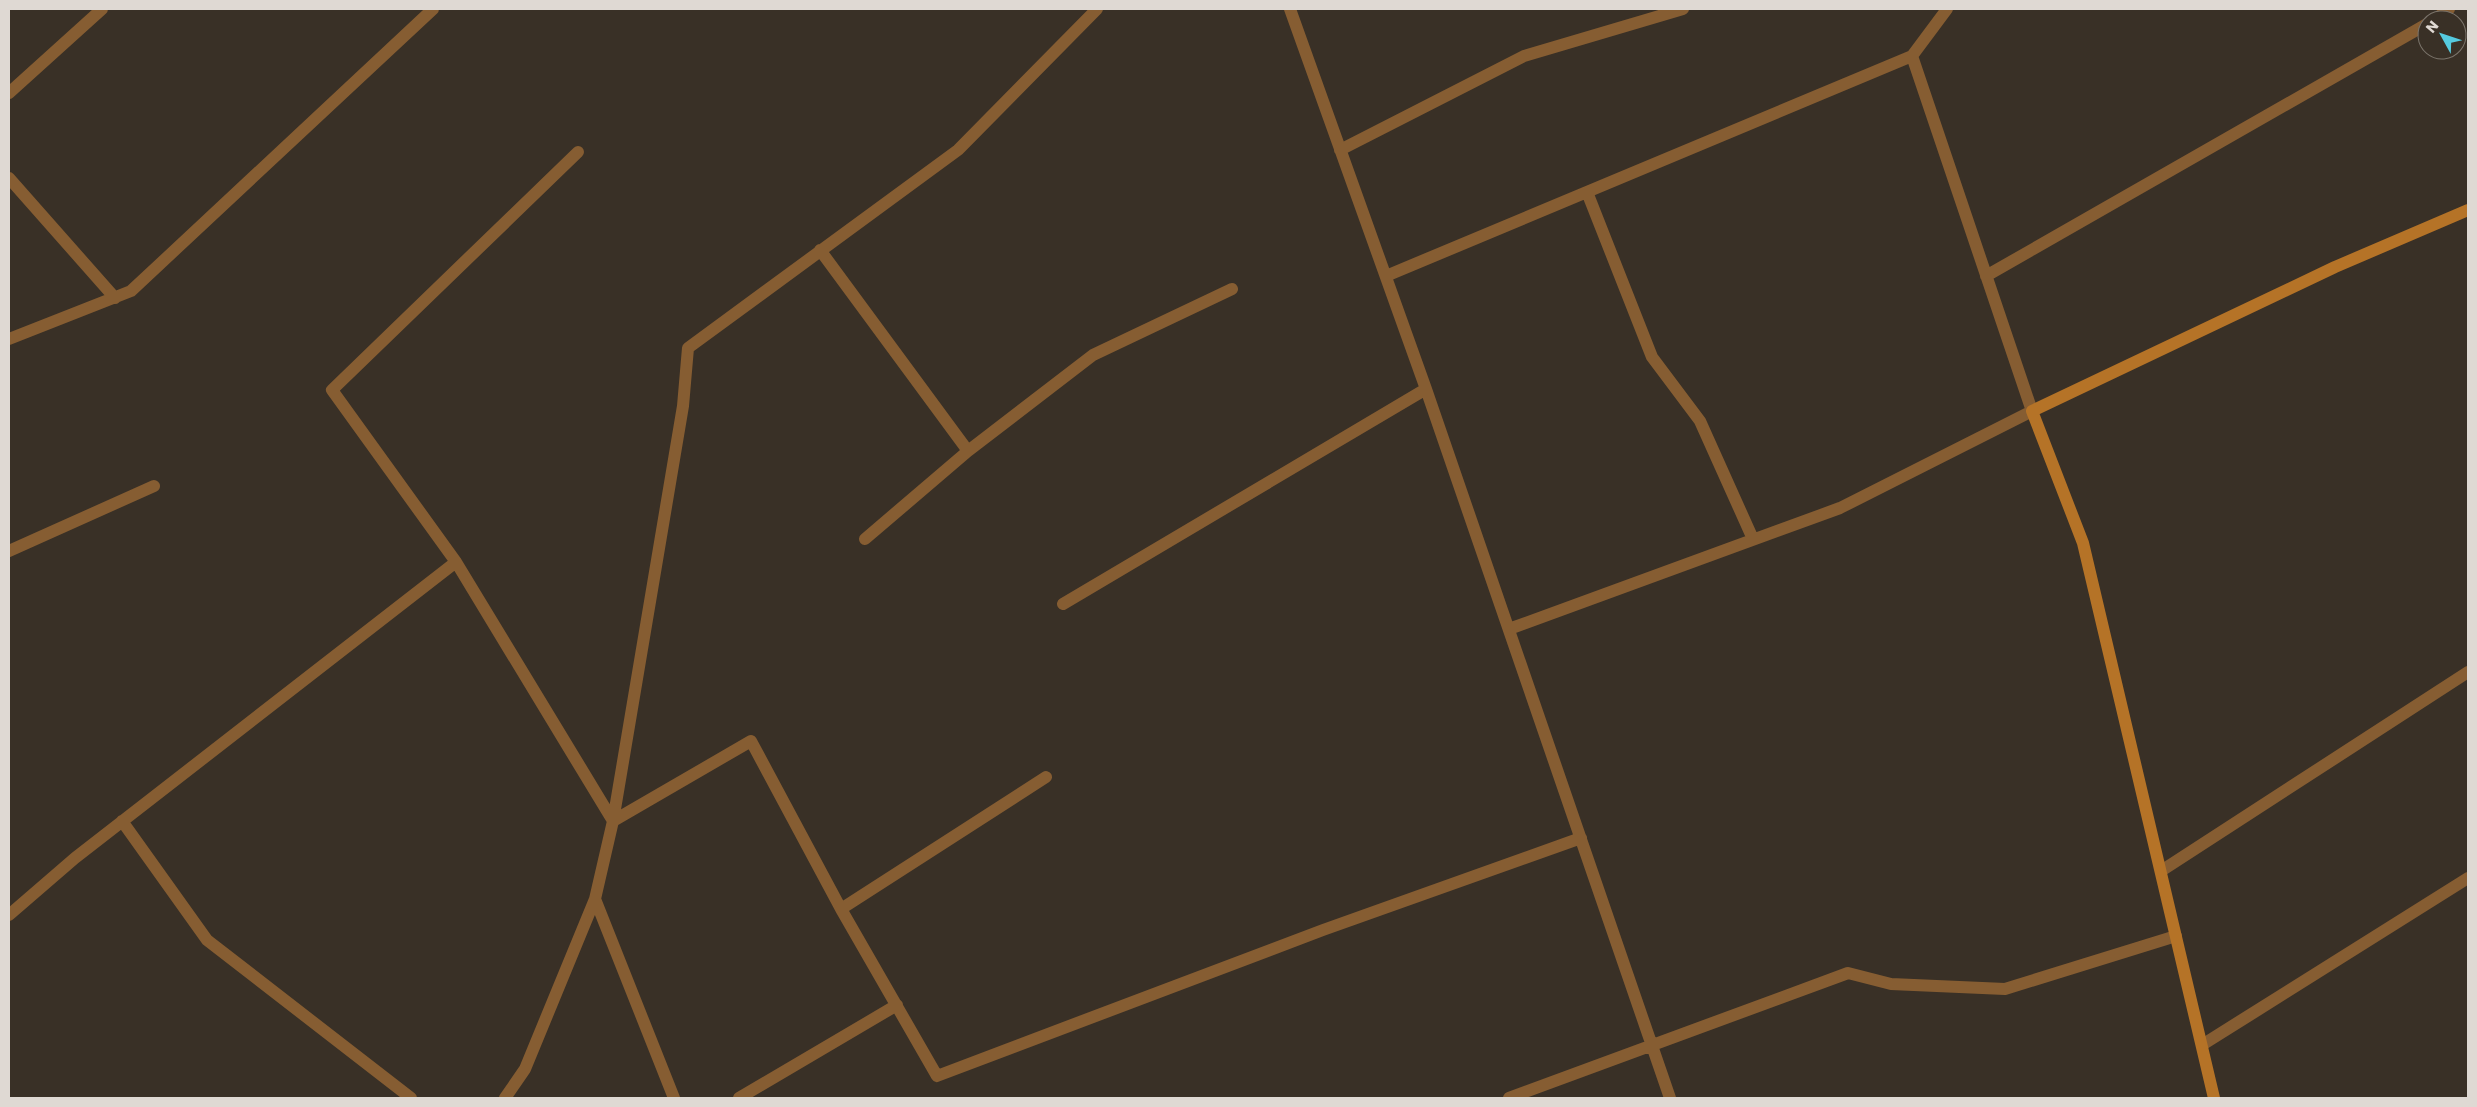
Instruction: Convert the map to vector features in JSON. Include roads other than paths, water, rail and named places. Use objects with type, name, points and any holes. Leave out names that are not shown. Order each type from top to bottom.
[{"type":"street","points":[[9,93],[102,9]]},
{"type":"street","points":[[9,339],[132,291],[433,9]]},
{"type":"street","points":[[505,1098],[525,1070],[595,898],[613,822],[683,406],[688,348],[958,150],[1097,9]]},
{"type":"street","points":[[1290,9],[1426,389],[1670,1098]]},
{"type":"street","points":[[1340,150],[1524,56],[1683,9]]},
{"type":"street","points":[[1386,276],[1912,56],[1947,9]]},
{"type":"street","points":[[1986,276],[2417,30]]},
{"type":"street","points":[[1912,56],[2032,411],[2083,543],[2214,1098]]},
{"type":"street","points":[[578,152],[332,390],[456,562],[613,822]]},
{"type":"street","points":[[9,178],[115,298]]},
{"type":"street","points":[[1587,192],[1652,357],[1700,421],[1753,539]]},
{"type":"street","points":[[1508,629],[1840,508],[2032,411],[2335,266],[2468,210]]},
{"type":"street","points":[[820,250],[968,451]]},
{"type":"street","points":[[865,539],[968,451],[1093,355],[1232,289]]},
{"type":"street","points":[[1063,604],[1426,389]]},
{"type":"street","points":[[9,551],[154,486]]},
{"type":"street","points":[[9,915],[122,821],[456,562]]},
{"type":"street","points":[[2161,871],[2468,672]]},
{"type":"street","points":[[613,822],[751,741],[841,909],[937,1076],[1323,930],[1581,838]]},
{"type":"street","points":[[841,909],[1046,777]]},
{"type":"street","points":[[122,821],[207,940],[411,1098]]},
{"type":"street","points":[[2202,1045],[2468,878]]},
{"type":"street","points":[[595,898],[674,1098]]},
{"type":"street","points":[[1509,1098],[1848,973],[1891,984],[2005,989],[2176,936]]},
{"type":"street","points":[[739,1098],[897,1005]]}]
